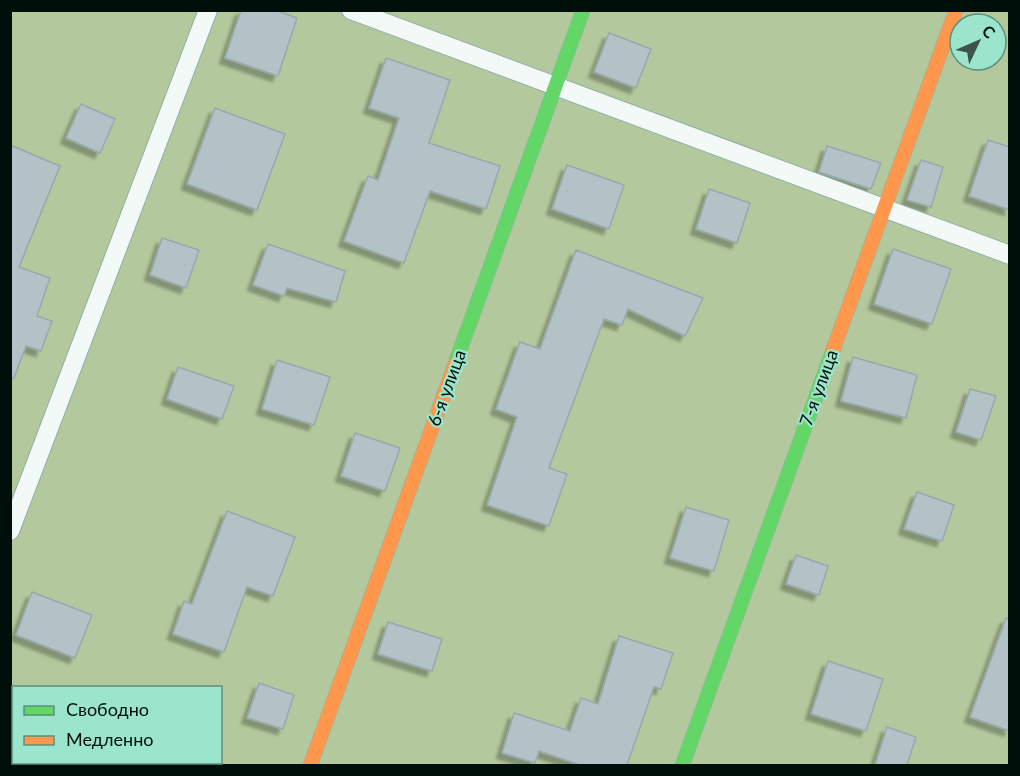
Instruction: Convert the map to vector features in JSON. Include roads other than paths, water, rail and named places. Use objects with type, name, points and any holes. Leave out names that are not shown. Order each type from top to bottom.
[{"type":"street","name":"6-я улица","points":[[310,765],[583,10]]},
{"type":"street","name":"7-я улица","points":[[682,765],[956,10]]},
{"type":"lane","points":[[10,531],[208,10]]},
{"type":"lane","points":[[351,10],[1010,255]]}]
